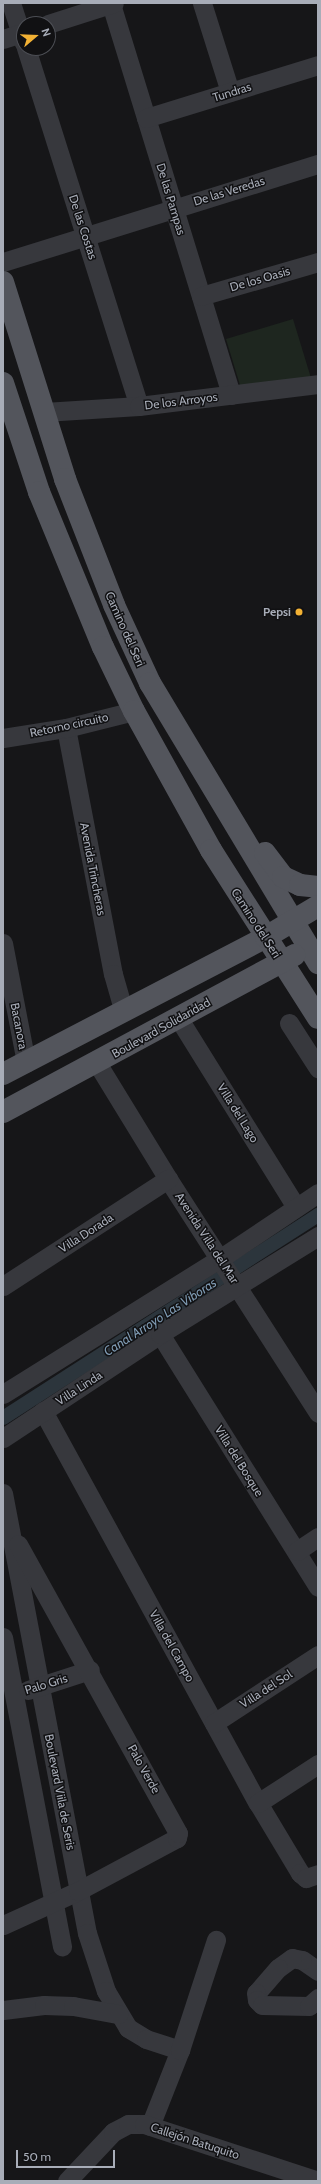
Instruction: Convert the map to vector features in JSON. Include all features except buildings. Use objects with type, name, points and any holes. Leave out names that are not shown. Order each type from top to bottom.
[{"type":"main road","name":"Camino del Seri","points":[[3,282],[79,518],[114,605],[150,683],[293,921],[315,951]]},
{"type":"main road","name":"Camino del Seri","points":[[3,383],[39,492],[103,647],[134,711],[211,850],[318,1018]]},
{"type":"main road","points":[[192,755],[227,792],[276,870],[283,877],[300,885],[318,887]]},
{"type":"main road","points":[[3,1074],[123,1010],[266,937],[318,906]]},
{"type":"main road","name":"Boulevard Solidaridad","points":[[3,1112],[179,1019],[281,962],[315,951]]},
{"type":"street","name":"De las Costas","points":[[11,3],[16,17]]},
{"type":"street","points":[[56,21],[113,3]]},
{"type":"street","name":"De las Pampas","points":[[113,3],[146,118],[231,395]]},
{"type":"street","points":[[202,3],[230,92]]},
{"type":"street","points":[[3,39],[16,39]]},
{"type":"street","name":"De las Costas","points":[[29,56],[139,406]]},
{"type":"street","name":"Tundras","points":[[146,118],[318,65]]},
{"type":"street","name":"De las Veredas","points":[[3,262],[318,164]]},
{"type":"street","name":"De los Oasis","points":[[201,296],[318,262]]},
{"type":"street","name":"De los Arroyos","points":[[44,412],[139,406],[318,384]]},
{"type":"street","name":"Retorno circuito","points":[[3,738],[66,728],[134,711]]},
{"type":"street","name":"Avenida Trincheras","points":[[66,728],[112,967],[123,1010]]},
{"type":"street","name":"Bacanora","points":[[3,943],[26,1063]]},
{"type":"street","name":"Villa del Lago","points":[[179,1019],[296,1207]]},
{"type":"street","points":[[289,1023],[318,1068]]},
{"type":"street","name":"Avenida Villa del Mar","points":[[97,1063],[168,1179],[221,1259],[318,1412]]},
{"type":"street","name":"Villa Dorada","points":[[3,1286],[168,1179]]},
{"type":"street","points":[[3,1394],[221,1259],[318,1193]]},
{"type":"street","name":"Villa Linda","points":[[3,1438],[237,1285],[318,1238]]},
{"type":"street","name":"Villa del Bosque","points":[[160,1334],[318,1587]]},
{"type":"street","name":"Villa del Campo","points":[[43,1411],[258,1803],[300,1874],[312,1876]]},
{"type":"street","name":"Boulevard Viila de Seris","points":[[3,1493],[78,1891],[99,1969],[118,2014],[128,2028],[146,2039],[180,2050]]},
{"type":"street","name":"Palo Verde","points":[[3,1925],[78,1891],[177,1838],[178,1833],[90,1670],[10,1531]]},
{"type":"street","points":[[296,1551],[318,1538]]},
{"type":"street","points":[[3,1638],[9,1696],[54,1902],[62,1946]]},
{"type":"street","name":"Villa del Sol","points":[[214,1722],[318,1655]]},
{"type":"street","name":"Palo Gris","points":[[9,1696],[90,1670]]},
{"type":"street","points":[[258,1803],[318,1764]]},
{"type":"street","points":[[150,2126],[180,2050],[216,1940]]},
{"type":"street","points":[[318,1971],[302,1960],[292,1958],[278,1968],[256,1994],[257,2000],[262,2005],[309,2006],[318,1998]]},
{"type":"street","points":[[3,2010],[44,2005],[73,2006],[118,2014]]},
{"type":"street","name":"Callejón Batuquito","points":[[67,2181],[113,2132],[128,2124],[150,2126],[318,2181]]},
{"type":"shaded area","points":[[293,319],[311,378],[240,385],[226,339]]},
{"type":"waterway","name":"Canal Arroyo Las Viboras","points":[[3,1418],[318,1215]]},
{"type":"place","name":"Pepsi","points":[[299,612]]}]
